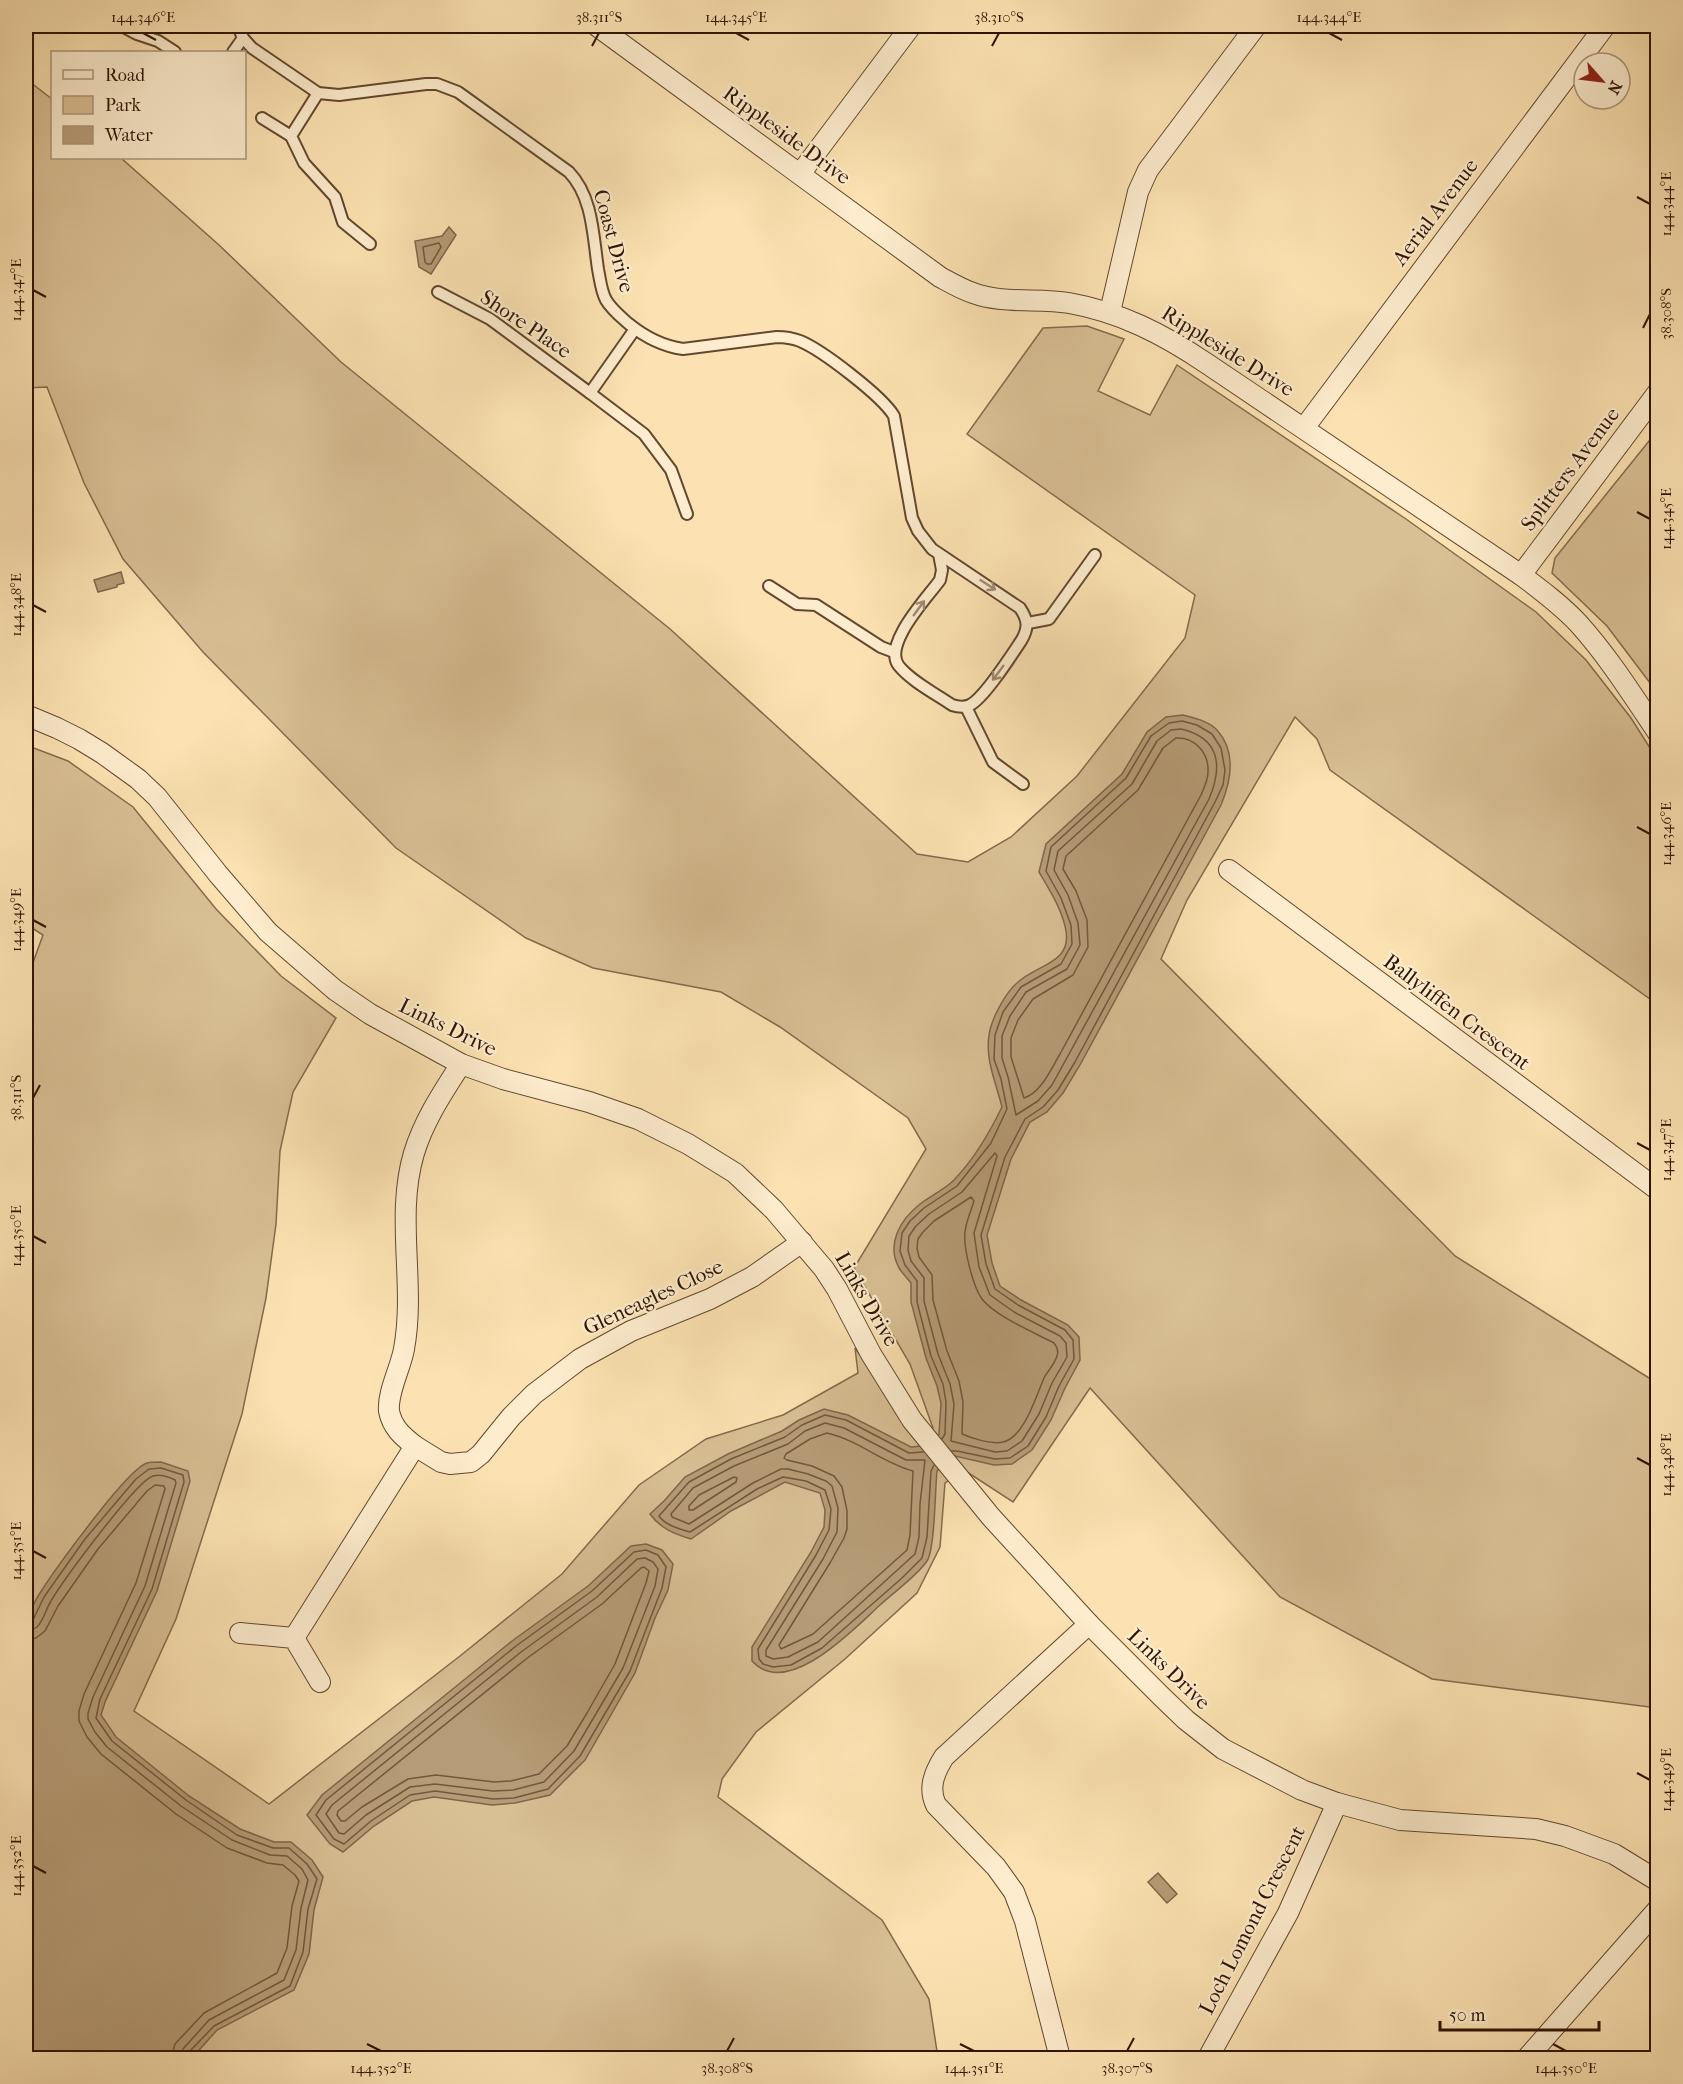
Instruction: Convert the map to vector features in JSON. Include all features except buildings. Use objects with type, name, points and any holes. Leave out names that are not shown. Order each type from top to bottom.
[{"type":"street","name":"Rippleside Drive","points":[[597,26],[940,277],[975,294],[1014,300],[1068,303],[1110,312],[1173,341],[1304,428],[1550,597],[1578,624],[1651,709],[1658,733]]},
{"type":"street","points":[[800,174],[911,26]]},
{"type":"street","points":[[1110,312],[1138,192],[1148,170],[1256,26]]},
{"type":"street","name":"Aerial Avenue","points":[[1304,428],[1605,26]]},
{"type":"street","name":"Splitters Avenue","points":[[1521,575],[1658,392]]},
{"type":"street","name":"Links Drive","points":[[26,715],[57,728],[94,748],[138,779],[157,797],[236,896],[268,932],[335,990],[370,1014],[461,1064],[519,1084],[589,1102],[638,1119],[688,1144],[735,1173],[774,1210],[802,1242],[837,1289],[871,1354],[912,1420],[991,1517],[1089,1624],[1186,1720],[1223,1749],[1302,1790],[1337,1803],[1400,1820],[1536,1829],[1565,1836],[1614,1854],[1658,1881]]},
{"type":"street","name":"Ballyliffen Crescent","points":[[1229,870],[1658,1190]]},
{"type":"street","name":"Gleneagles Close","points":[[461,1064],[438,1099],[414,1153],[405,1229],[407,1327],[389,1407],[394,1427],[415,1446],[441,1462],[450,1464],[471,1462],[481,1454],[511,1417],[534,1394],[580,1359],[655,1319],[702,1302],[752,1277],[802,1242]]},
{"type":"street","points":[[294,1638],[415,1446]]},
{"type":"street","points":[[1060,2058],[1017,1898],[996,1867],[936,1805],[932,1796],[932,1786],[944,1757],[1089,1624]]},
{"type":"street","points":[[240,1633],[294,1638]]},
{"type":"street","points":[[294,1638],[320,1682]]},
{"type":"street","name":"Loch Lomond Crescent","points":[[1208,2058],[1288,1912],[1337,1803]]},
{"type":"street","points":[[1527,2058],[1658,1909]]},
{"type":"lane","points":[[122,26],[158,41],[173,51]]},
{"type":"lane","points":[[238,26],[243,38],[252,48],[318,93],[291,136]]},
{"type":"lane","points":[[234,51],[243,38]]},
{"type":"lane","name":"Coast Drive","points":[[318,93],[339,95],[426,84],[448,87],[458,92],[569,172],[578,181],[588,206],[606,301],[635,328],[668,347],[683,349],[777,337],[790,338],[814,349],[878,396],[894,416],[912,518],[925,542],[939,554],[1020,608],[1028,623]]},
{"type":"lane","points":[[262,118],[291,136],[304,163],[335,197],[343,222],[370,244]]},
{"type":"lane","name":"Shore Place","points":[[438,292],[490,319],[644,434],[671,470],[687,514]]},
{"type":"lane","points":[[590,393],[635,328]]},
{"type":"lane","points":[[939,554],[942,570],[940,580],[903,630],[896,642],[894,652],[897,664],[904,672],[959,708],[966,707],[977,700],[1021,641],[1028,623],[1049,619],[1095,555]]},
{"type":"lane","points":[[769,586],[797,604],[816,605],[881,647],[894,652]]},
{"type":"lane","points":[[966,707],[993,762],[1023,784]]},
{"type":"green space","points":[[26,79],[51,98],[51,159],[122,159],[219,245],[341,362],[670,629],[917,854],[968,862],[1011,837],[1077,776],[1185,638],[1195,595],[967,434],[1043,328],[1087,326],[1124,339],[1098,391],[1150,415],[1177,365],[1406,519],[1536,612],[1586,660],[1631,718],[1657,759],[1657,1004],[1330,770],[1317,739],[1295,717],[1187,900],[1161,959],[1455,1256],[1657,1383],[1657,1708],[1432,1679],[1280,1597],[1090,1388],[1013,1502],[964,1470],[945,1483],[940,1547],[917,1593],[845,1659],[756,1732],[722,1779],[718,1797],[882,1920],[929,1999],[938,2058],[26,2058],[26,982],[43,935],[26,924],[26,745],[68,761],[133,807],[216,909],[281,976],[336,1018],[293,1092],[280,1151],[276,1224],[266,1298],[242,1414],[176,1619],[134,1711],[269,1804],[562,1574],[639,1485],[706,1439],[783,1415],[858,1373],[855,1348],[920,1440],[933,1428],[910,1364],[854,1268],[926,1149],[908,1118],[780,1027],[721,992],[593,968],[526,938],[396,848],[203,652],[123,559],[84,483],[47,387],[26,388]]},
{"type":"green space","points":[[1657,431],[1658,683],[1650,683],[1607,626],[1552,573],[1555,558]]},
{"type":"water","points":[[449,227],[456,235],[431,274],[419,267],[415,241],[442,236]]},
{"type":"water","points":[[121,572],[124,583],[98,592],[94,580]]},
{"type":"water","points":[[1183,715],[1210,724],[1223,739],[1230,757],[1225,796],[1080,1065],[1063,1093],[1047,1112],[1030,1122],[1011,1159],[987,1235],[992,1263],[1000,1286],[1068,1325],[1079,1337],[1080,1360],[1051,1420],[1032,1450],[1012,1464],[994,1465],[955,1456],[937,1471],[932,1544],[927,1561],[918,1572],[837,1644],[819,1657],[801,1667],[783,1672],[766,1671],[752,1661],[752,1647],[824,1527],[825,1510],[820,1493],[785,1482],[731,1511],[691,1539],[668,1530],[650,1514],[685,1477],[824,1409],[848,1415],[911,1447],[921,1446],[939,1434],[941,1403],[911,1302],[911,1283],[900,1270],[895,1259],[897,1233],[913,1210],[954,1180],[969,1163],[987,1136],[1002,1107],[988,1053],[990,1029],[1003,1000],[1017,983],[1052,962],[1064,948],[1067,939],[1063,919],[1039,872],[1046,844],[1122,774],[1147,732],[1166,717]]},
{"type":"water","points":[[161,1462],[188,1471],[190,1481],[157,1591],[101,1715],[116,1737],[189,1796],[240,1829],[274,1842],[291,1842],[312,1860],[323,1877],[314,1910],[309,1954],[294,1990],[217,2030],[192,2058],[26,2058],[26,1622],[48,1581],[108,1501],[137,1469],[147,1463]]},
{"type":"water","points":[[646,1544],[662,1550],[673,1564],[668,1590],[635,1673],[585,1760],[550,1795],[515,1803],[492,1805],[434,1797],[412,1801],[374,1826],[343,1852],[330,1844],[307,1815],[322,1795],[512,1641],[588,1586],[631,1546]]},
{"type":"water","points":[[1158,1873],[1177,1894],[1167,1903],[1148,1882]]}]
